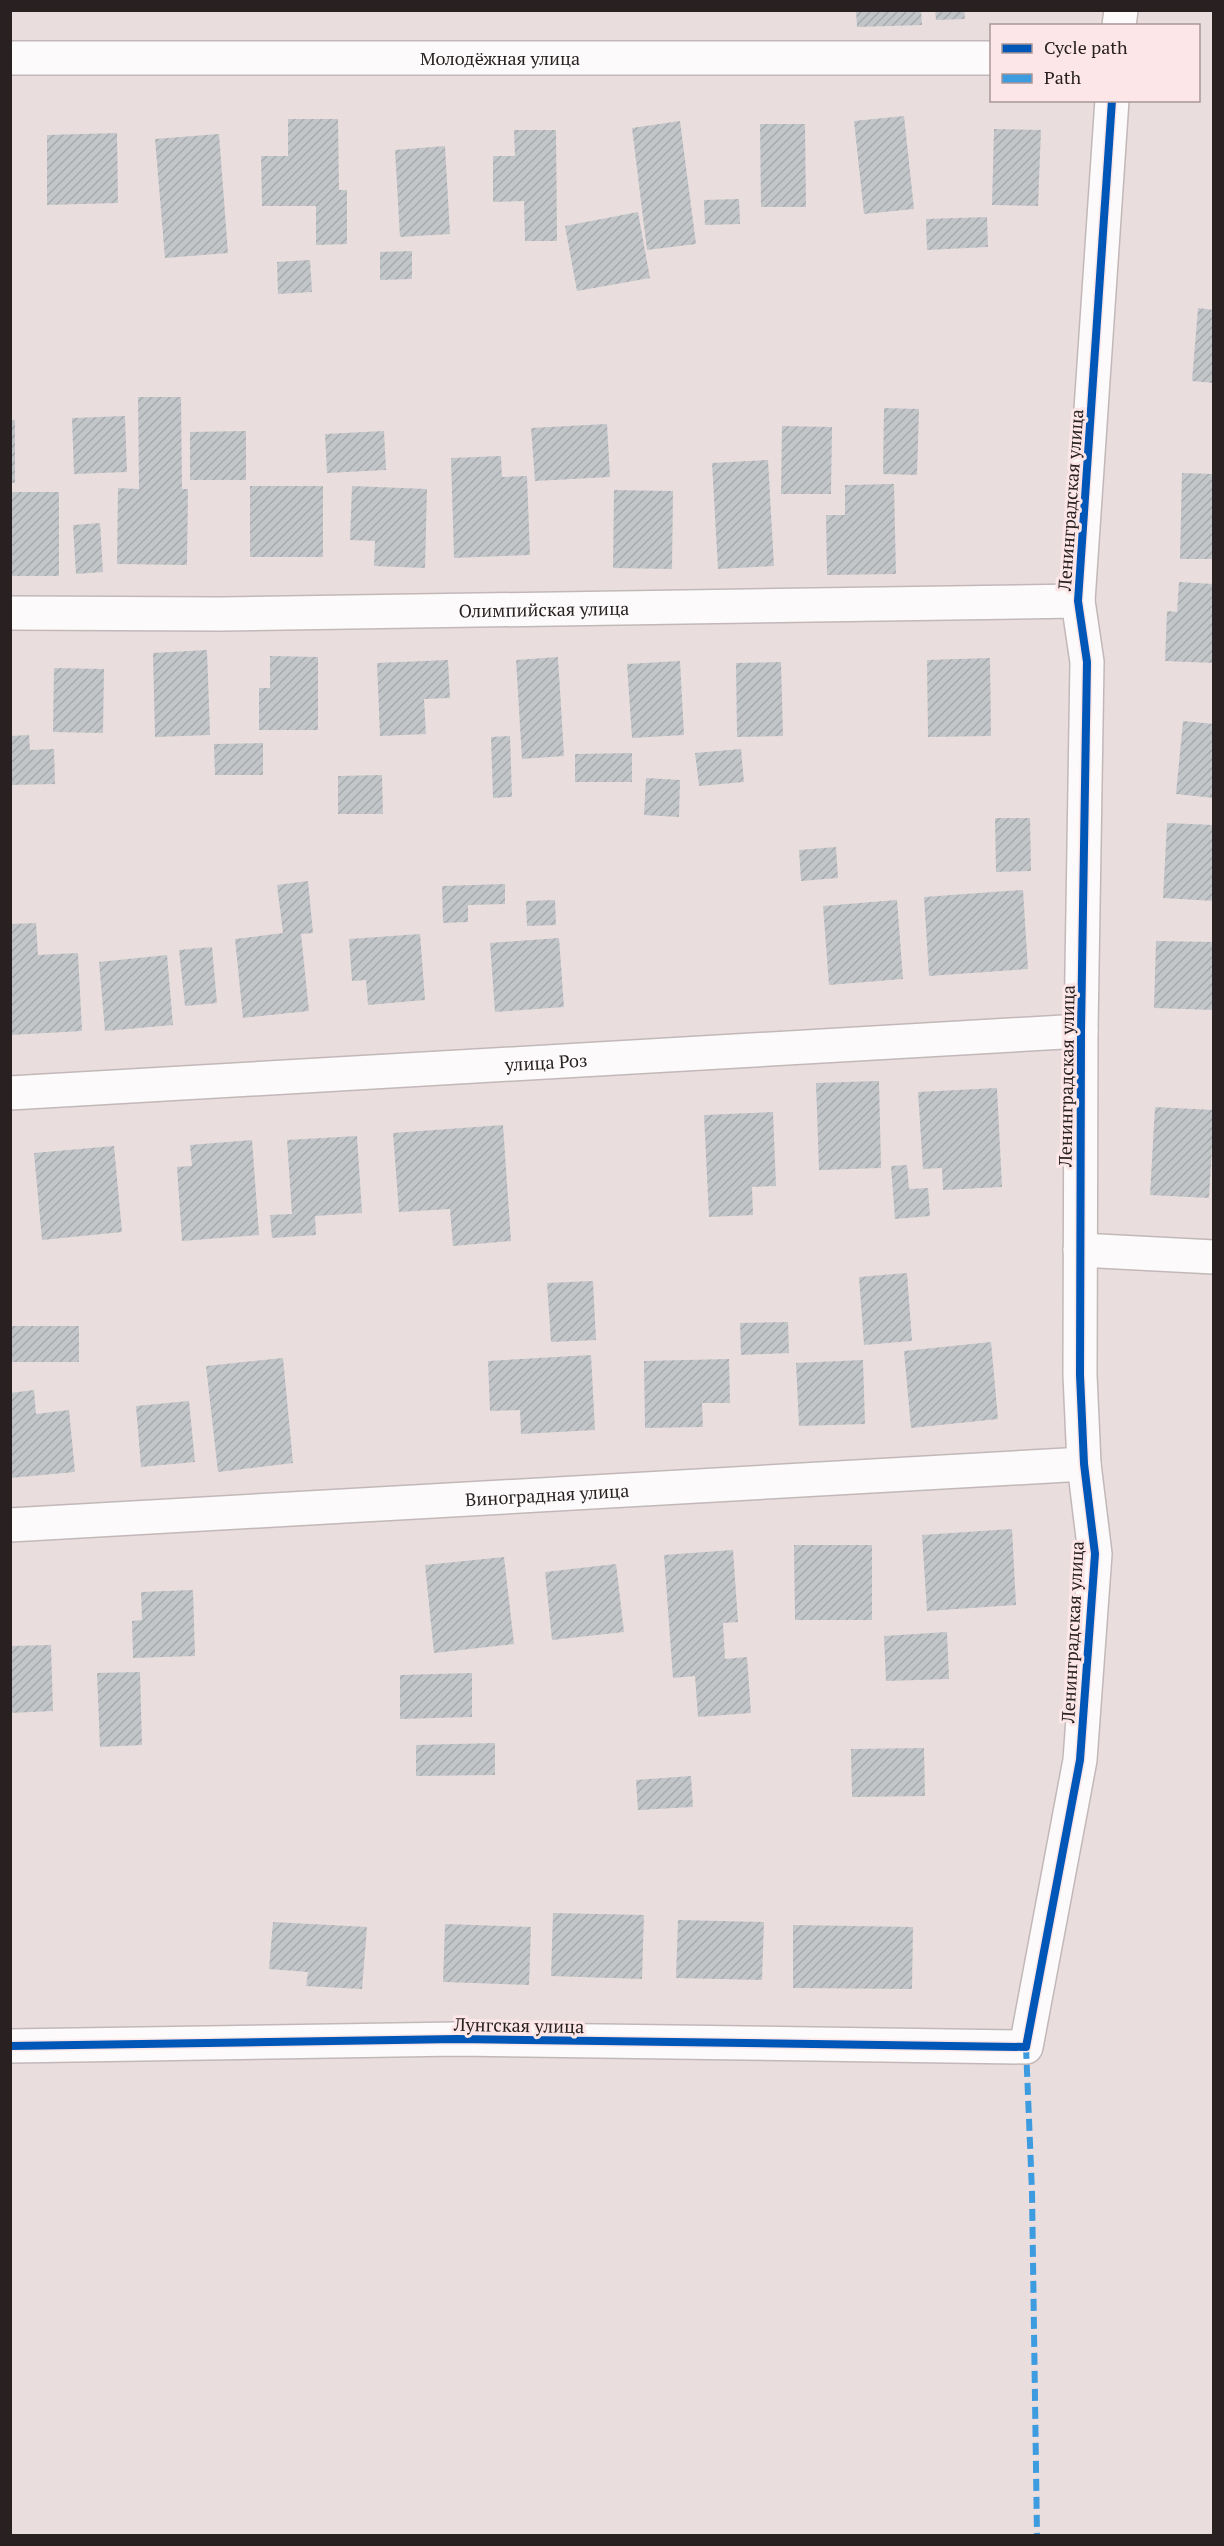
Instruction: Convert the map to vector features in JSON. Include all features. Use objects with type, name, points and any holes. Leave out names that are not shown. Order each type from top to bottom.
[{"type":"street","name":"Молодёжная улица","points":[[10,58],[990,58]]},
{"type":"street","name":"Ленинградская улица","points":[[1026,2047],[1080,1760],[1095,1554],[1084,1464],[1080,1375],[1081,1031],[1087,662],[1078,601],[1112,102]]},
{"type":"street","name":"Олимпийская улица","points":[[10,613],[221,614],[1078,601]]},
{"type":"street","name":"улица Роз","points":[[10,1093],[1081,1031]]},
{"type":"street","points":[[1080,1250],[1214,1257]]},
{"type":"street","name":"Виноградная улица","points":[[10,1525],[1084,1464]]},
{"type":"street","name":"Лунгская улица","points":[[10,2046],[457,2039],[1026,2047]]},
{"type":"building","points":[[856,10],[921,10],[922,25],[857,27]]},
{"type":"building","points":[[935,10],[964,10],[965,19],[936,20]]},
{"type":"building","points":[[904,116],[914,209],[864,214],[854,121]]},
{"type":"building","points":[[288,119],[338,119],[339,190],[347,190],[347,244],[316,245],[316,206],[262,206],[261,156],[288,156]]},
{"type":"building","points":[[680,121],[696,244],[647,250],[632,128]]},
{"type":"building","points":[[760,124],[805,124],[806,207],[761,207]]},
{"type":"building","points":[[994,129],[1041,130],[1038,206],[992,205]]},
{"type":"building","points":[[514,130],[556,130],[557,241],[525,241],[524,201],[493,202],[493,156],[515,156]]},
{"type":"building","points":[[117,133],[118,203],[47,205],[47,135]]},
{"type":"building","points":[[219,134],[228,253],[165,258],[155,139]]},
{"type":"building","points":[[445,146],[450,234],[400,237],[395,150]]},
{"type":"building","points":[[739,199],[740,224],[705,225],[704,200]]},
{"type":"building","points":[[638,212],[650,278],[577,291],[565,226]]},
{"type":"building","points":[[987,217],[988,247],[927,250],[926,219]]},
{"type":"building","points":[[412,251],[412,279],[380,280],[380,252]]},
{"type":"building","points":[[310,260],[312,292],[278,294],[277,262]]},
{"type":"building","points":[[1198,308],[1214,310],[1214,383],[1192,381]]},
{"type":"building","points":[[138,397],[181,397],[182,489],[188,489],[187,565],[117,564],[118,488],[139,489]]},
{"type":"building","points":[[884,408],[919,409],[917,475],[883,474]]},
{"type":"building","points":[[125,416],[127,472],[74,474],[72,418]]},
{"type":"building","points":[[10,420],[15,420],[15,483],[10,483]]},
{"type":"building","points":[[607,424],[610,477],[535,481],[531,428]]},
{"type":"building","points":[[782,426],[832,427],[831,494],[781,494]]},
{"type":"building","points":[[246,431],[246,480],[190,480],[190,432]]},
{"type":"building","points":[[384,431],[386,470],[327,473],[325,434]]},
{"type":"building","points":[[501,456],[502,477],[527,476],[530,555],[454,558],[451,458]]},
{"type":"building","points":[[768,460],[774,566],[718,569],[712,463]]},
{"type":"building","points":[[1182,473],[1214,474],[1214,559],[1180,559]]},
{"type":"building","points":[[894,484],[896,574],[827,575],[826,515],[845,515],[845,485]]},
{"type":"building","points":[[250,486],[323,486],[323,557],[250,557]]},
{"type":"building","points":[[352,486],[427,489],[425,568],[374,566],[375,541],[350,540]]},
{"type":"building","points":[[614,490],[673,491],[672,569],[613,568]]},
{"type":"building","points":[[10,492],[59,492],[59,576],[10,576]]},
{"type":"building","points":[[100,523],[103,572],[76,574],[73,525]]},
{"type":"building","points":[[1179,582],[1214,584],[1214,663],[1165,661],[1167,611],[1177,612]]},
{"type":"building","points":[[207,650],[210,735],[155,737],[153,653]]},
{"type":"building","points":[[270,656],[318,657],[318,730],[259,730],[259,688],[270,688]]},
{"type":"building","points":[[558,657],[564,756],[522,759],[516,660]]},
{"type":"building","points":[[990,658],[991,736],[928,737],[927,660]]},
{"type":"building","points":[[448,660],[450,698],[424,699],[426,734],[380,736],[377,663]]},
{"type":"building","points":[[680,661],[684,735],[632,738],[627,664]]},
{"type":"building","points":[[781,662],[783,736],[737,737],[736,663]]},
{"type":"building","points":[[54,668],[104,669],[103,733],[53,732]]},
{"type":"building","points":[[1183,721],[1214,724],[1214,798],[1176,794]]},
{"type":"building","points":[[29,735],[30,750],[54,749],[55,784],[10,785],[10,736]]},
{"type":"building","points":[[510,736],[512,797],[493,798],[491,737]]},
{"type":"building","points":[[263,743],[263,775],[215,775],[214,744]]},
{"type":"building","points":[[741,749],[744,782],[699,786],[695,753]]},
{"type":"building","points":[[632,753],[632,782],[575,782],[575,754]]},
{"type":"building","points":[[382,775],[383,814],[338,814],[338,776]]},
{"type":"building","points":[[646,778],[680,780],[679,817],[644,815]]},
{"type":"building","points":[[995,818],[1030,818],[1031,871],[996,872]]},
{"type":"building","points":[[1167,823],[1214,825],[1214,901],[1163,898]]},
{"type":"building","points":[[836,847],[838,878],[801,881],[799,850]]},
{"type":"building","points":[[308,881],[313,933],[301,934],[309,1011],[243,1018],[235,939],[283,933],[277,885]]},
{"type":"building","points":[[505,884],[505,904],[468,905],[468,922],[443,923],[442,886]]},
{"type":"building","points":[[1023,890],[1028,969],[929,976],[924,897]]},
{"type":"building","points":[[555,900],[556,925],[527,926],[526,901]]},
{"type":"building","points":[[897,900],[903,979],[829,985],[823,906]]},
{"type":"building","points":[[36,923],[38,955],[78,953],[82,1031],[10,1035],[10,924]]},
{"type":"building","points":[[420,934],[425,1000],[368,1005],[366,980],[352,981],[349,939]]},
{"type":"building","points":[[559,938],[564,1007],[495,1012],[490,943]]},
{"type":"building","points":[[1156,941],[1214,942],[1214,1010],[1154,1008]]},
{"type":"building","points":[[212,947],[217,1003],[185,1006],[179,950]]},
{"type":"building","points":[[167,955],[173,1025],[105,1031],[99,962]]},
{"type":"building","points":[[879,1081],[881,1168],[819,1170],[816,1083]]},
{"type":"building","points":[[997,1088],[1002,1187],[943,1190],[942,1168],[923,1169],[918,1092]]},
{"type":"building","points":[[1155,1107],[1214,1110],[1209,1198],[1150,1195]]},
{"type":"building","points":[[773,1112],[776,1186],[752,1187],[753,1215],[709,1217],[704,1115]]},
{"type":"building","points":[[503,1125],[511,1241],[453,1246],[450,1209],[399,1212],[393,1133]]},
{"type":"building","points":[[357,1136],[362,1213],[315,1216],[316,1235],[272,1238],[270,1215],[292,1214],[287,1140]]},
{"type":"building","points":[[252,1140],[259,1235],[182,1241],[177,1167],[192,1166],[190,1145]]},
{"type":"building","points":[[114,1146],[122,1232],[42,1240],[34,1153]]},
{"type":"building","points":[[907,1165],[909,1189],[928,1188],[930,1216],[895,1219],[891,1166]]},
{"type":"building","points":[[907,1273],[912,1341],[864,1345],[859,1277]]},
{"type":"building","points":[[593,1281],[596,1340],[551,1342],[547,1283]]},
{"type":"building","points":[[788,1322],[789,1353],[741,1355],[740,1323]]},
{"type":"building","points":[[10,1326],[79,1326],[79,1362],[10,1362]]},
{"type":"building","points":[[991,1342],[998,1419],[911,1428],[904,1351]]},
{"type":"building","points":[[591,1355],[595,1430],[521,1434],[520,1410],[490,1411],[488,1361]]},
{"type":"building","points":[[283,1358],[293,1463],[218,1472],[206,1366]]},
{"type":"building","points":[[729,1359],[730,1403],[702,1403],[703,1427],[645,1428],[644,1361]]},
{"type":"building","points":[[863,1360],[865,1424],[799,1426],[796,1363]]},
{"type":"building","points":[[34,1390],[36,1414],[69,1410],[75,1472],[10,1478],[10,1393]]},
{"type":"building","points":[[189,1401],[195,1462],[141,1467],[136,1406]]},
{"type":"building","points":[[1012,1529],[1016,1605],[927,1611],[922,1535]]},
{"type":"building","points":[[794,1545],[872,1545],[872,1620],[795,1620]]},
{"type":"building","points":[[733,1550],[738,1622],[723,1623],[725,1659],[747,1657],[751,1713],[698,1717],[695,1676],[673,1678],[664,1555]]},
{"type":"building","points":[[504,1557],[514,1644],[434,1653],[425,1565]]},
{"type":"building","points":[[616,1564],[624,1632],[552,1640],[545,1572]]},
{"type":"building","points":[[193,1590],[195,1656],[133,1658],[132,1621],[142,1620],[141,1592]]},
{"type":"building","points":[[947,1632],[949,1679],[886,1681],[884,1636]]},
{"type":"building","points":[[51,1645],[53,1711],[10,1713],[10,1646]]},
{"type":"building","points":[[140,1672],[142,1745],[100,1747],[97,1673]]},
{"type":"building","points":[[472,1673],[472,1717],[400,1719],[400,1675]]},
{"type":"building","points":[[495,1743],[495,1775],[416,1776],[416,1745]]},
{"type":"building","points":[[924,1748],[925,1796],[852,1797],[851,1749]]},
{"type":"building","points":[[691,1776],[693,1807],[638,1810],[636,1780]]},
{"type":"building","points":[[553,1913],[644,1915],[642,1979],[551,1976]]},
{"type":"building","points":[[678,1920],[764,1922],[762,1980],[676,1978]]},
{"type":"building","points":[[273,1922],[367,1927],[362,1989],[306,1986],[308,1972],[269,1969]]},
{"type":"building","points":[[445,1924],[531,1927],[529,1985],[443,1982]]},
{"type":"building","points":[[793,1925],[913,1927],[912,1989],[793,1988]]},
{"type":"marked path","points":[[1026,2047],[1032,2192],[1037,2536]]},
{"type":"cycle path","points":[[10,2046],[457,2039],[1026,2047],[1080,1760],[1095,1554],[1084,1464],[1080,1375],[1081,1031],[1087,662],[1078,601],[1112,102]]}]
